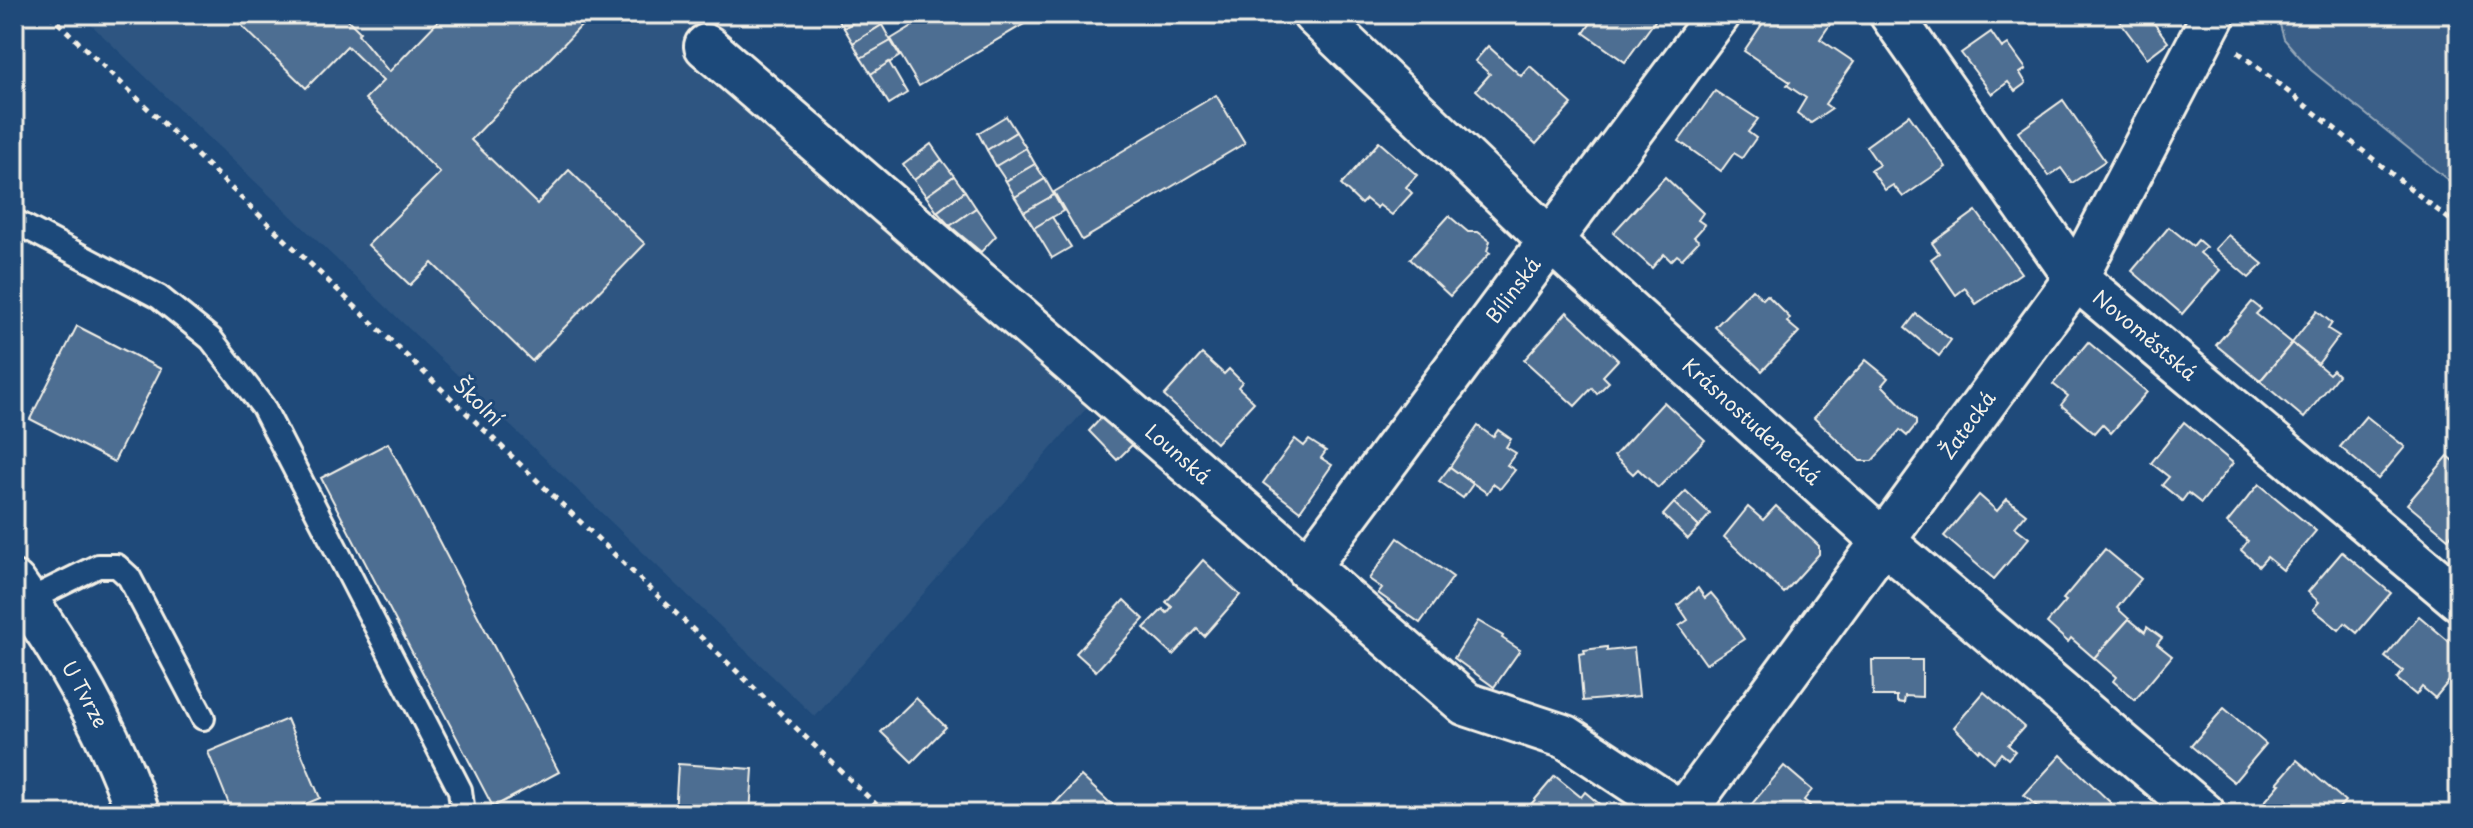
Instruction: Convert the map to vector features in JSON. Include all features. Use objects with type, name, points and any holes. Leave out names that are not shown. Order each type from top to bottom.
[{"type":"street","name":"Krásnostudenecká","points":[[1314,14],[1551,241],[1883,541],[2204,814]]},
{"type":"street","name":"Bílinská","points":[[1307,568],[1719,14]]},
{"type":"street","name":"Novoměstská","points":[[1891,14],[2076,278],[2459,599]]},
{"type":"street","name":"Žatecká","points":[[1683,814],[2076,278],[2214,14]]},
{"type":"street","name":"Lounská","points":[[706,46],[1466,704],[1566,737],[1683,814]]},
{"type":"street","name":"U Tvrze","points":[[21,592],[74,677],[110,746],[138,814]]},
{"type":"lane","points":[[14,221],[159,297],[211,339],[263,407],[460,790],[463,814]]},
{"type":"lane","points":[[21,592],[98,566],[117,566],[129,577],[203,718]]},
{"type":"path","name":"Školní","points":[[49,14],[886,814]]},
{"type":"path","points":[[2237,51],[2459,227]]},
{"type":"shaded area","points":[[80,14],[727,14],[736,23],[693,56],[1092,402],[815,717]]},
{"type":"shaded area","points":[[2277,14],[2459,14],[2459,189],[2311,70],[2284,39]]},
{"type":"building","points":[[230,14],[342,14],[360,32],[358,34],[389,72],[445,14],[572,14],[583,24],[471,140],[537,204],[569,170],[645,244],[532,361],[432,263],[410,285],[368,245],[440,173],[365,99],[383,81],[347,46],[306,88]]},
{"type":"building","points":[[835,14],[867,14],[844,28]]},
{"type":"building","points":[[867,14],[875,14],[882,25],[853,43],[844,28]]},
{"type":"building","points":[[932,14],[1041,14],[919,86],[891,39]]},
{"type":"building","points":[[1597,14],[1652,14],[1657,18],[1625,62],[1584,33]]},
{"type":"building","points":[[1769,14],[1824,14],[1833,20],[1820,39],[1854,62],[1825,104],[1832,109],[1811,123],[1797,113],[1806,98],[1787,85],[1790,82],[1744,51]]},
{"type":"building","points":[[2131,14],[2147,14],[2168,42],[2147,58],[2120,22]]},
{"type":"building","points":[[882,25],[891,41],[861,58],[853,43]]},
{"type":"building","points":[[1991,32],[2002,48],[2008,44],[2026,69],[2020,73],[2026,83],[2015,91],[2008,82],[1992,94],[1961,53]]},
{"type":"building","points":[[891,41],[900,56],[871,74],[861,58]]},
{"type":"building","points":[[1488,46],[1521,76],[1530,66],[1572,104],[1536,144],[1476,90],[1490,74],[1475,61]]},
{"type":"building","points":[[889,62],[907,93],[889,104],[871,74]]},
{"type":"building","points":[[1715,91],[1758,119],[1748,132],[1756,138],[1742,158],[1734,153],[1721,171],[1679,141]]},
{"type":"building","points":[[1216,95],[1245,143],[1082,240],[1054,192]]},
{"type":"building","points":[[2063,100],[2105,161],[2072,183],[2061,168],[2049,176],[2018,132]]},
{"type":"building","points":[[1909,115],[1946,167],[1903,197],[1893,185],[1885,190],[1871,170],[1879,165],[1866,146]]},
{"type":"building","points":[[1006,116],[1016,132],[987,150],[978,133]]},
{"type":"building","points":[[1016,132],[1026,148],[996,166],[987,150]]},
{"type":"building","points":[[1379,142],[1417,175],[1406,187],[1412,193],[1392,215],[1366,199],[1361,204],[1341,185]]},
{"type":"building","points":[[931,144],[942,160],[914,180],[903,165]]},
{"type":"building","points":[[1026,148],[1035,164],[1006,181],[996,166]]},
{"type":"building","points":[[942,160],[954,176],[926,196],[914,180]]},
{"type":"building","points":[[1035,164],[1045,179],[1015,197],[1006,181]]},
{"type":"building","points":[[954,176],[965,191],[937,212],[926,196]]},
{"type":"building","points":[[1665,177],[1703,213],[1698,220],[1705,225],[1694,237],[1699,241],[1682,259],[1677,255],[1671,261],[1664,254],[1652,268],[1613,233]]},
{"type":"building","points":[[1045,179],[1054,195],[1024,212],[1015,197]]},
{"type":"building","points":[[965,191],[976,208],[950,226],[937,212]]},
{"type":"building","points":[[1054,195],[1063,211],[1034,228],[1024,212]]},
{"type":"building","points":[[976,208],[996,236],[981,252],[950,226]]},
{"type":"building","points":[[1976,211],[2021,273],[1976,304],[1965,288],[1956,295],[1931,259],[1939,253],[1932,243]]},
{"type":"building","points":[[1449,216],[1468,232],[1478,232],[1490,241],[1487,251],[1490,253],[1450,296],[1410,259]]},
{"type":"building","points":[[1052,217],[1071,247],[1052,258],[1034,228]]},
{"type":"building","points":[[2169,227],[2193,246],[2198,240],[2206,247],[2200,253],[2220,270],[2182,314],[2132,271]]},
{"type":"building","points":[[2228,235],[2263,264],[2249,278],[2215,249]]},
{"type":"building","points":[[1752,289],[1763,299],[1767,295],[1790,318],[1787,322],[1799,332],[1762,371],[1715,327]]},
{"type":"building","points":[[2252,302],[2261,309],[2256,314],[2292,343],[2260,381],[2216,345]]},
{"type":"building","points":[[2317,311],[2332,323],[2328,329],[2339,336],[2318,364],[2292,343]]},
{"type":"building","points":[[1567,312],[1618,360],[1603,376],[1609,382],[1597,394],[1592,388],[1575,406],[1524,360]]},
{"type":"building","points":[[1916,314],[1951,340],[1939,356],[1905,328]]},
{"type":"building","points":[[77,326],[161,369],[114,462],[30,419]]},
{"type":"building","points":[[2088,342],[2147,392],[2111,433],[2102,424],[2094,433],[2061,405],[2068,396],[2053,384]]},
{"type":"building","points":[[2292,343],[2329,374],[2333,370],[2338,375],[2304,418],[2260,381]]},
{"type":"building","points":[[1202,354],[1224,374],[1229,369],[1242,382],[1238,387],[1254,402],[1216,443],[1164,396]]},
{"type":"building","points":[[1866,360],[1888,378],[1882,385],[1916,420],[1916,425],[1907,436],[1900,430],[1872,461],[1860,461],[1814,418]]},
{"type":"building","points":[[1664,402],[1705,440],[1658,488],[1638,469],[1633,474],[1614,456]]},
{"type":"building","points":[[1103,416],[1132,445],[1117,460],[1089,431]]},
{"type":"building","points":[[2366,416],[2405,447],[2378,479],[2340,447]]},
{"type":"building","points":[[2184,422],[2233,463],[2201,503],[2188,493],[2182,501],[2162,485],[2169,477],[2151,463]]},
{"type":"building","points":[[1478,426],[1493,437],[1498,430],[1511,439],[1506,447],[1516,453],[1507,465],[1515,470],[1500,489],[1493,484],[1487,493],[1450,467]]},
{"type":"building","points":[[1295,439],[1304,446],[1309,440],[1326,451],[1321,458],[1332,465],[1300,511],[1263,483]]},
{"type":"building","points":[[388,443],[559,772],[493,807],[321,478]]},
{"type":"building","points":[[2448,456],[2459,465],[2459,529],[2448,538],[2407,504]]},
{"type":"building","points":[[1450,467],[1473,484],[1463,498],[1439,481]]},
{"type":"building","points":[[2259,484],[2316,531],[2283,570],[2267,557],[2259,566],[2241,550],[2248,541],[2227,523]]},
{"type":"building","points":[[1686,491],[1710,514],[1699,527],[1674,503]]},
{"type":"building","points":[[1979,495],[1997,511],[2007,499],[2026,514],[2015,527],[2029,538],[1994,579],[1944,536]]},
{"type":"building","points":[[1674,503],[1699,527],[1688,539],[1663,515]]},
{"type":"building","points":[[1776,506],[1819,546],[1819,554],[1784,593],[1724,537],[1748,507],[1763,520]]},
{"type":"building","points":[[1398,538],[1453,577],[1420,623],[1378,593],[1382,588],[1369,579]]},
{"type":"building","points":[[2105,549],[2141,579],[2117,608],[2129,619],[2094,658],[2071,638],[2068,642],[2047,623]]},
{"type":"building","points":[[2342,552],[2391,593],[2357,633],[2345,623],[2339,630],[2313,609],[2319,602],[2308,592]]},
{"type":"building","points":[[1203,560],[1240,595],[1204,636],[1197,629],[1173,655],[1144,628],[1163,609],[1167,613],[1172,607],[1166,602]]},
{"type":"building","points":[[1698,588],[1705,598],[1711,593],[1744,639],[1706,664],[1679,626],[1688,620],[1678,605]]},
{"type":"building","points":[[1124,600],[1144,619],[1096,671],[1076,653]]},
{"type":"building","points":[[2419,616],[2459,650],[2459,669],[2435,698],[2422,687],[2416,695],[2397,679],[2403,671],[2385,657]]},
{"type":"building","points":[[2129,619],[2145,632],[2147,627],[2162,638],[2157,644],[2172,656],[2135,700],[2113,681],[2116,677],[2094,658]]},
{"type":"building","points":[[1478,621],[1520,650],[1494,687],[1454,658]]},
{"type":"building","points":[[1607,647],[1607,651],[1634,648],[1639,696],[1583,701],[1579,654],[1585,653],[1584,650]]},
{"type":"building","points":[[1872,660],[1922,660],[1922,697],[1905,696],[1904,703],[1897,702],[1897,696],[1873,696]]},
{"type":"building","points":[[1984,692],[2024,727],[2008,745],[2015,751],[2008,759],[2001,753],[1994,762],[1954,727]]},
{"type":"building","points":[[916,698],[946,727],[912,762],[881,732]]},
{"type":"building","points":[[2224,708],[2266,744],[2234,782],[2191,746]]},
{"type":"building","points":[[287,719],[320,798],[282,814],[233,814],[208,752]]},
{"type":"building","points":[[2061,755],[2111,803],[2101,814],[2041,814],[2043,812],[2024,795]]},
{"type":"building","points":[[2297,760],[2345,801],[2334,814],[2270,814],[2261,806]]},
{"type":"building","points":[[678,764],[753,769],[750,814],[675,814]]},
{"type":"building","points":[[1784,766],[1812,790],[1804,800],[1810,805],[1803,814],[1745,812]]},
{"type":"building","points":[[1081,776],[1122,814],[1045,814]]},
{"type":"building","points":[[1555,776],[1581,797],[1585,792],[1610,813],[1617,814],[1533,814],[1527,809]]}]
